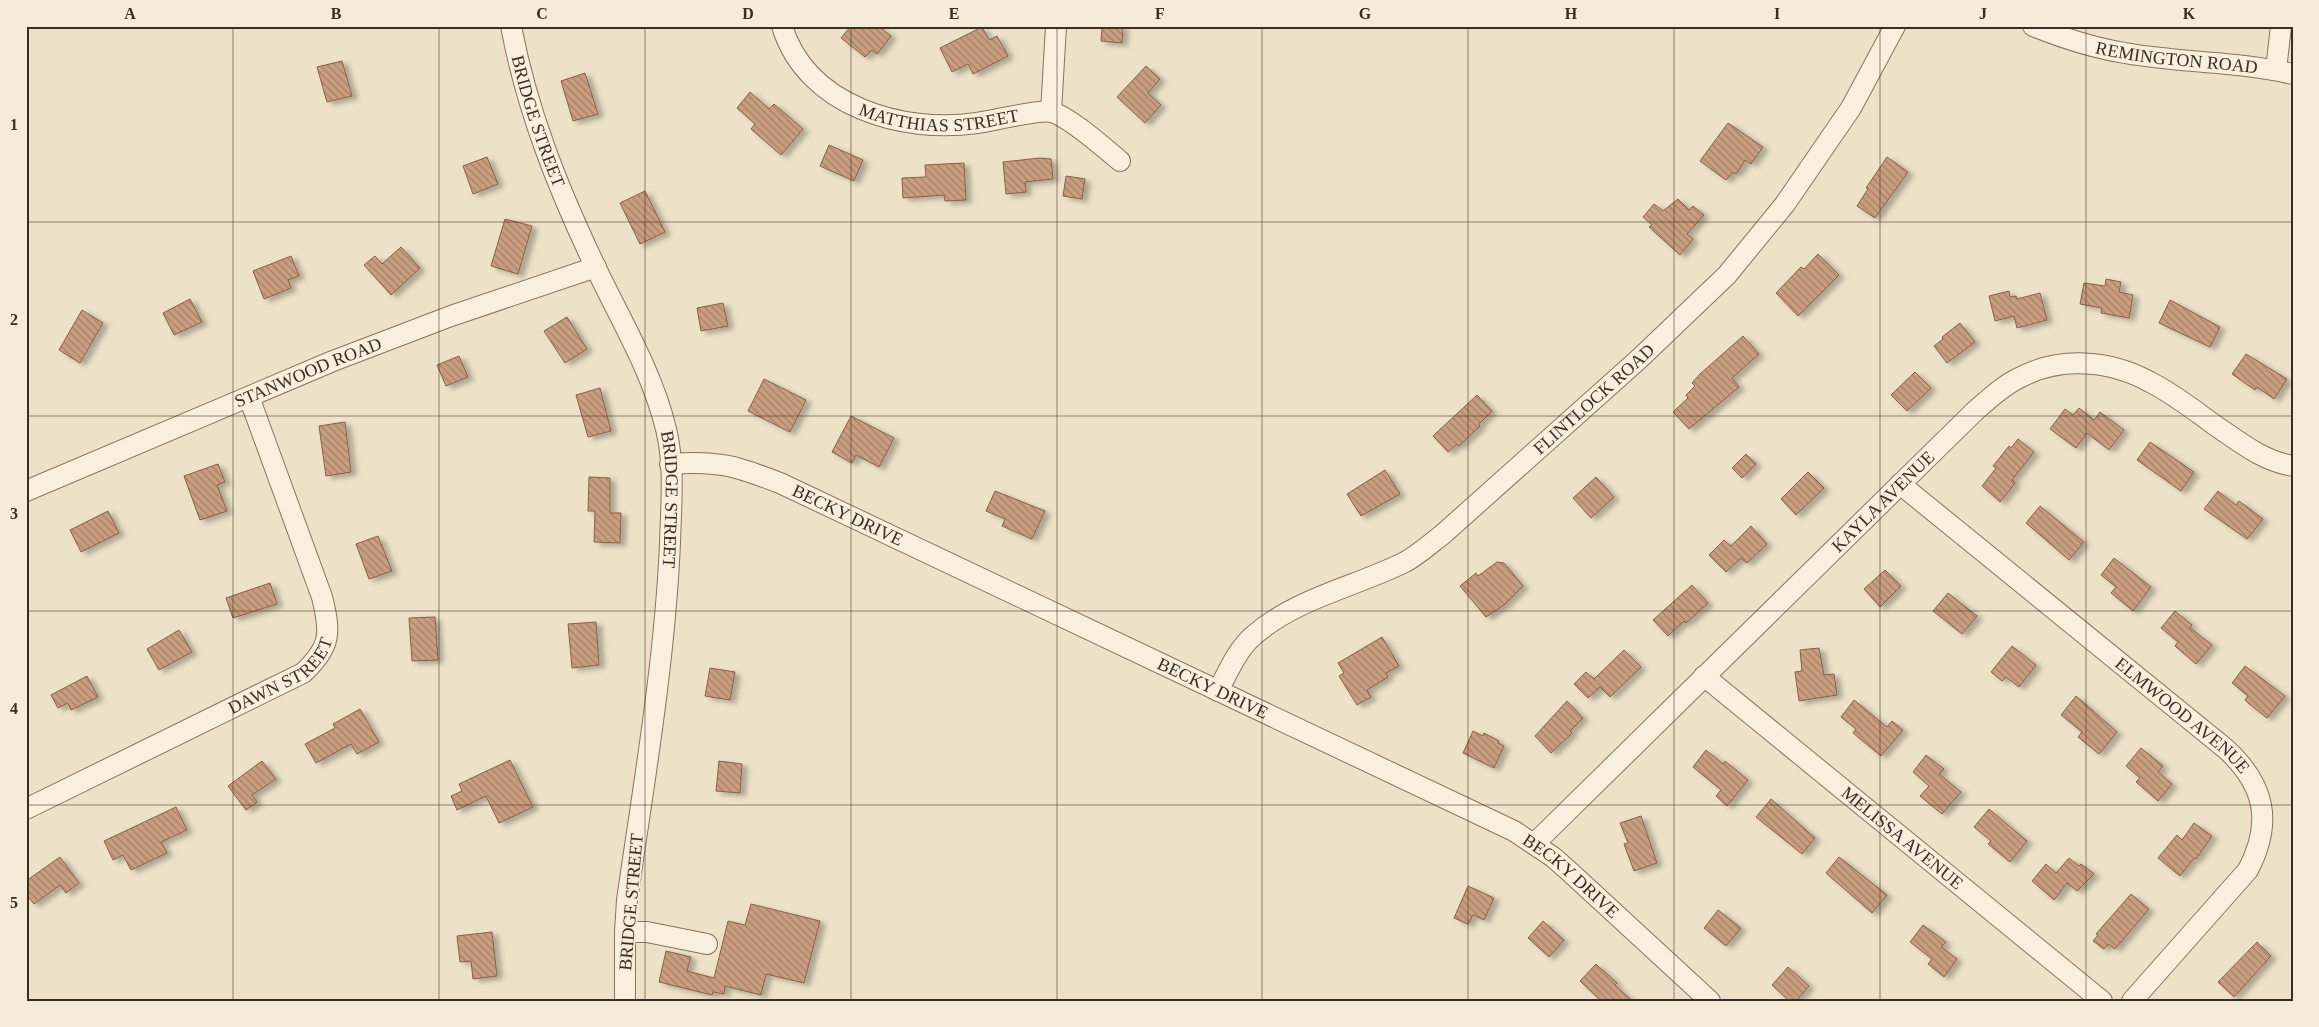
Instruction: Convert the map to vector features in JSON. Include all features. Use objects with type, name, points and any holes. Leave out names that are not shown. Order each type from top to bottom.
[{"type":"street","name":"BRIDGE STREET","points":[[511,26],[524,88],[539,135],[556,179],[652,384],[666,431],[670,464],[671,508],[666,599],[627,900],[625,1001]]},
{"type":"street","name":"MATTHIAS STREET","points":[[782,26],[793,52],[820,84],[837,97],[876,114],[908,124],[944,126],[975,124],[1036,112],[1051,112]]},
{"type":"street","points":[[1056,26],[1051,112],[1082,131],[1120,160]]},
{"type":"street","name":"FLINTLOCK ROAD","points":[[1218,691],[1239,653],[1252,637],[1294,610],[1407,561],[1442,535],[1695,307],[1756,242],[1785,204],[1851,108],[1895,26]]},
{"type":"street","name":"REMINGTON ROAD","points":[[2033,26],[2090,46],[2126,54],[2284,72]]},
{"type":"street","points":[[2281,26],[2284,72]]},
{"type":"street","name":"STANWOOD ROAD","points":[[26,491],[333,362],[451,316],[596,267]]},
{"type":"street","name":"KAYLA AVENUE","points":[[1534,844],[1900,484],[1999,390],[2032,372],[2077,363],[2107,366],[2145,379],[2165,390],[2253,452],[2272,462],[2293,466]]},
{"type":"street","name":"DAWN STREET","points":[[26,809],[303,673],[319,658],[328,638],[327,617],[322,597],[249,397]]},
{"type":"street","name":"BECKY DRIVE","points":[[670,464],[718,463],[740,468],[780,483],[1514,830],[1571,873],[1710,1001]]},
{"type":"street","name":"ELMWOOD AVENUE","points":[[1900,484],[2226,749],[2242,765],[2252,780],[2259,798],[2262,830],[2259,844],[2248,870],[2132,1001]]},
{"type":"street","name":"MELISSA AVENUE","points":[[1704,676],[2102,1001]]},
{"type":"street","points":[[625,932],[647,932],[707,944]]},
{"type":"building","points":[[851,26],[878,26],[891,36],[877,54],[872,50],[865,57],[841,38]]},
{"type":"building","points":[[1102,26],[1123,26],[1122,43],[1101,41]]},
{"type":"building","points":[[982,27],[989,40],[997,36],[1008,56],[973,74],[968,64],[952,72],[940,48]]},
{"type":"building","points":[[342,61],[352,96],[327,102],[317,67]]},
{"type":"building","points":[[1146,66],[1160,79],[1148,93],[1161,105],[1145,123],[1117,97]]},
{"type":"building","points":[[585,73],[598,114],[573,121],[561,81]]},
{"type":"building","points":[[750,92],[769,109],[774,104],[803,129],[781,155],[751,129],[755,124],[737,108]]},
{"type":"building","points":[[1728,123],[1763,147],[1751,164],[1745,160],[1737,173],[1732,173],[1726,180],[1700,161]]},
{"type":"building","points":[[829,145],[863,160],[854,181],[820,166]]},
{"type":"building","points":[[487,157],[498,184],[473,194],[463,166]]},
{"type":"building","points":[[1887,157],[1908,172],[1875,218],[1857,206],[1868,189],[1866,188]]},
{"type":"building","points":[[1040,158],[1051,159],[1053,179],[1025,182],[1026,192],[1006,194],[1003,162]]},
{"type":"building","points":[[964,163],[966,200],[945,201],[944,195],[903,198],[902,178],[926,177],[925,165]]},
{"type":"building","points":[[1066,176],[1085,179],[1082,199],[1063,196]]},
{"type":"building","points":[[645,191],[665,232],[640,244],[620,203]]},
{"type":"building","points":[[1678,199],[1689,210],[1693,206],[1704,215],[1687,234],[1693,239],[1680,255],[1649,227],[1652,225],[1643,217],[1654,204],[1663,211]]},
{"type":"building","points":[[505,219],[532,226],[518,274],[491,266]]},
{"type":"building","points":[[401,247],[420,268],[391,295],[364,265],[375,256],[382,264]]},
{"type":"building","points":[[1818,254],[1839,275],[1798,316],[1776,293],[1801,267],[1804,269]]},
{"type":"building","points":[[291,256],[299,276],[288,280],[291,288],[264,299],[253,271]]},
{"type":"building","points":[[2106,279],[2121,282],[2119,292],[2133,295],[2129,318],[2101,313],[2102,308],[2080,304],[2084,283],[2105,286]]},
{"type":"building","points":[[2009,291],[2010,297],[2016,296],[2017,299],[2040,293],[2047,320],[2017,328],[2014,316],[1995,321],[1989,296]]},
{"type":"building","points":[[190,299],[202,322],[174,335],[163,313]]},
{"type":"building","points":[[2170,300],[2220,327],[2210,347],[2159,323]]},
{"type":"building","points":[[723,303],[728,326],[701,331],[697,308]]},
{"type":"building","points":[[82,310],[103,323],[80,363],[59,350]]},
{"type":"building","points":[[567,317],[587,349],[565,363],[544,331]]},
{"type":"building","points":[[1960,323],[1975,342],[1947,363],[1934,346]]},
{"type":"building","points":[[1743,336],[1759,354],[1732,378],[1739,387],[1689,429],[1673,412],[1688,398],[1686,395],[1695,386],[1692,383],[1700,374]]},
{"type":"building","points":[[2246,354],[2287,379],[2274,399],[2257,387],[2255,390],[2232,374]]},
{"type":"building","points":[[459,356],[468,377],[446,386],[437,365]]},
{"type":"building","points":[[1915,372],[1931,388],[1907,411],[1891,395]]},
{"type":"building","points":[[764,379],[806,400],[790,432],[748,411]]},
{"type":"building","points":[[600,388],[611,431],[588,437],[576,395]]},
{"type":"building","points":[[1477,395],[1492,411],[1479,424],[1480,426],[1459,446],[1457,444],[1448,452],[1433,436]]},
{"type":"building","points":[[2079,408],[2094,420],[2100,412],[2124,430],[2109,450],[2087,433],[2076,448],[2050,429],[2065,409],[2073,415]]},
{"type":"building","points":[[851,416],[894,438],[879,467],[856,455],[852,463],[832,452]]},
{"type":"building","points":[[345,422],[351,472],[326,476],[319,426]]},
{"type":"building","points":[[2018,439],[2034,452],[2012,480],[2015,483],[2000,502],[1982,486],[1996,468],[1993,466],[2009,446],[2011,448]]},
{"type":"building","points":[[2150,442],[2194,472],[2181,491],[2137,460]]},
{"type":"building","points":[[1746,454],[1756,464],[1742,478],[1732,468]]},
{"type":"building","points":[[218,464],[225,482],[217,485],[227,511],[200,520],[184,476]]},
{"type":"building","points":[[1385,470],[1400,494],[1361,516],[1347,494]]},
{"type":"building","points":[[1808,472],[1824,488],[1796,515],[1781,499]]},
{"type":"building","points":[[589,477],[610,478],[610,513],[621,513],[620,543],[594,542],[595,511],[588,511]]},
{"type":"building","points":[[1596,477],[1614,497],[1591,518],[1573,498]]},
{"type":"building","points":[[995,491],[1045,511],[1032,539],[1002,526],[1005,519],[986,511]]},
{"type":"building","points":[[2218,491],[2236,505],[2239,501],[2263,519],[2247,539],[2204,509]]},
{"type":"building","points":[[2040,506],[2084,542],[2069,560],[2026,523]]},
{"type":"building","points":[[108,511],[119,533],[81,552],[70,530]]},
{"type":"building","points":[[1751,526],[1767,544],[1747,563],[1741,558],[1726,572],[1709,555],[1724,540],[1731,546]]},
{"type":"building","points":[[378,536],[392,571],[369,579],[356,544]]},
{"type":"building","points":[[2114,558],[2151,587],[2133,611],[2111,593],[2116,587],[2101,575]]},
{"type":"building","points":[[1497,562],[1504,563],[1523,586],[1504,605],[1486,617],[1460,586],[1476,573],[1478,576]]},
{"type":"building","points":[[1885,570],[1901,586],[1880,607],[1864,589]]},
{"type":"building","points":[[270,583],[277,604],[233,618],[226,598]]},
{"type":"building","points":[[1692,585],[1708,603],[1668,636],[1653,620]]},
{"type":"building","points":[[1948,593],[1977,616],[1962,634],[1933,611]]},
{"type":"building","points":[[2175,611],[2192,625],[2190,628],[2212,645],[2196,664],[2175,646],[2178,642],[2161,628]]},
{"type":"building","points":[[435,617],[438,660],[412,661],[409,618]]},
{"type":"building","points":[[596,622],[599,665],[572,668],[568,624]]},
{"type":"building","points":[[179,630],[192,652],[159,670],[147,649]]},
{"type":"building","points":[[1382,637],[1399,666],[1386,673],[1388,677],[1367,690],[1371,697],[1357,705],[1339,676],[1344,673],[1338,663]]},
{"type":"building","points":[[2012,646],[2036,665],[2019,687],[2006,677],[2002,681],[1991,672]]},
{"type":"building","points":[[1819,648],[1824,675],[1834,674],[1837,695],[1799,701],[1795,672],[1802,671],[1800,650]]},
{"type":"building","points":[[1624,650],[1641,667],[1610,697],[1600,687],[1588,698],[1574,684],[1586,672],[1594,679]]},
{"type":"building","points":[[2245,666],[2285,696],[2267,718],[2245,700],[2248,696],[2232,683]]},
{"type":"building","points":[[710,668],[735,672],[730,700],[705,696]]},
{"type":"building","points":[[87,676],[98,697],[71,710],[68,703],[58,708],[51,695]]},
{"type":"building","points":[[2076,696],[2117,732],[2099,754],[2078,737],[2082,732],[2061,715]]},
{"type":"building","points":[[1854,700],[1887,727],[1892,721],[1903,730],[1881,756],[1853,733],[1856,729],[1841,717]]},
{"type":"building","points":[[1567,701],[1583,718],[1570,731],[1572,733],[1551,753],[1535,736]]},
{"type":"building","points":[[360,709],[379,742],[357,754],[351,744],[316,763],[305,744],[335,728],[333,724]]},
{"type":"building","points":[[1473,731],[1483,736],[1484,733],[1504,746],[1494,768],[1463,753]]},
{"type":"building","points":[[2141,748],[2163,766],[2158,772],[2172,784],[2158,801],[2136,782],[2140,778],[2126,766]]},
{"type":"building","points":[[1706,750],[1723,764],[1725,761],[1748,780],[1727,806],[1716,796],[1721,790],[1693,767]]},
{"type":"building","points":[[1926,755],[1944,769],[1939,774],[1961,792],[1942,814],[1920,796],[1929,786],[1913,772]]},
{"type":"building","points":[[510,760],[533,807],[499,823],[486,796],[457,810],[451,796],[462,791],[459,784]]},
{"type":"building","points":[[262,761],[276,779],[252,795],[257,802],[246,810],[228,786]]},
{"type":"building","points":[[719,761],[742,764],[740,793],[716,791]]},
{"type":"building","points":[[1771,799],[1815,838],[1802,854],[1756,817]]},
{"type":"building","points":[[176,807],[187,830],[161,842],[167,853],[131,870],[123,855],[113,860],[104,841]]},
{"type":"building","points":[[1989,809],[2027,841],[2010,862],[1988,844],[1991,841],[1974,827]]},
{"type":"building","points":[[1641,816],[1657,863],[1634,871],[1624,844],[1628,843],[1620,823]]},
{"type":"building","points":[[2194,823],[2212,836],[2196,859],[2194,858],[2180,876],[2158,858],[2177,835],[2182,840]]},
{"type":"building","points":[[60,857],[79,883],[66,893],[60,885],[34,904],[26,894],[26,881]]},
{"type":"building","points":[[1839,857],[1887,895],[1872,913],[1826,873]]},
{"type":"building","points":[[2069,858],[2094,874],[2077,891],[2067,883],[2054,900],[2032,881],[2046,864],[2056,873]]},
{"type":"building","points":[[1468,886],[1494,898],[1484,920],[1473,915],[1468,924],[1454,918]]},
{"type":"building","points":[[2131,894],[2149,909],[2115,949],[2108,944],[2104,949],[2093,941],[2098,935],[2096,934]]},
{"type":"building","points":[[751,904],[820,921],[804,983],[766,974],[761,995],[725,986],[724,994],[713,992],[712,995],[659,982],[666,951],[691,957],[687,971],[714,978],[728,921],[745,925]]},
{"type":"building","points":[[1718,910],[1741,928],[1726,946],[1704,928]]},
{"type":"building","points":[[1543,921],[1564,940],[1549,957],[1528,938]]},
{"type":"building","points":[[1923,925],[1946,942],[1941,947],[1957,959],[1944,977],[1928,964],[1932,959],[1910,942]]},
{"type":"building","points":[[492,932],[497,976],[473,979],[471,961],[460,962],[457,936]]},
{"type":"building","points":[[2257,942],[2271,956],[2234,997],[2218,982]]},
{"type":"building","points":[[1596,964],[1617,983],[1615,985],[1632,1001],[1601,1001],[1580,981]]},
{"type":"building","points":[[1788,967],[1809,986],[1796,1001],[1789,1001],[1772,985]]}]
